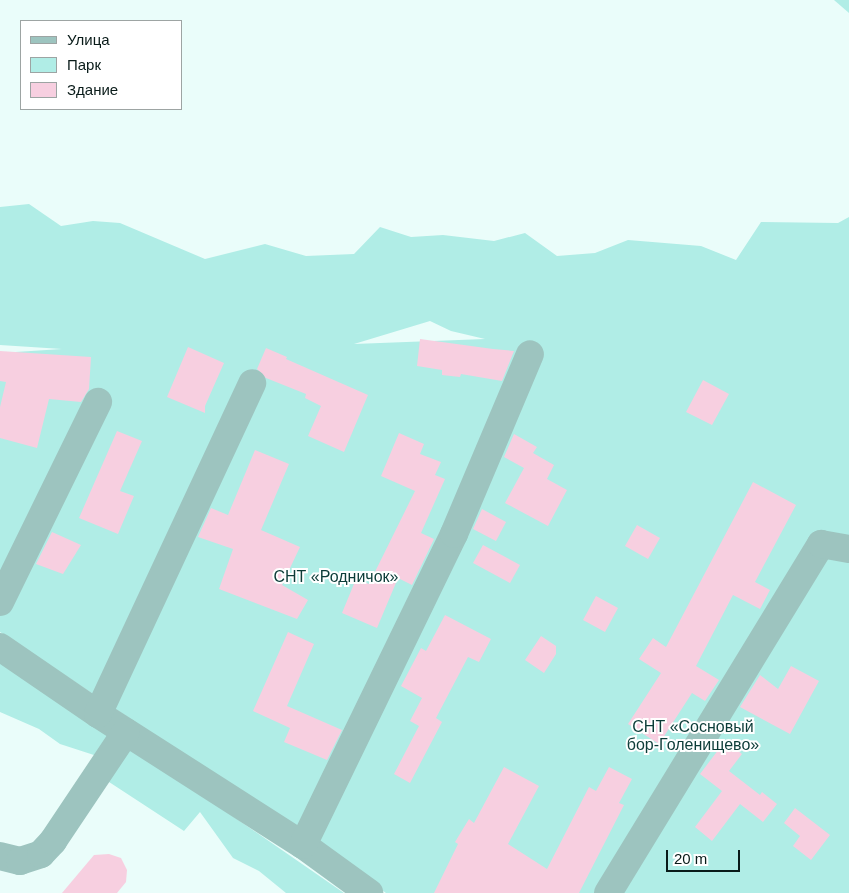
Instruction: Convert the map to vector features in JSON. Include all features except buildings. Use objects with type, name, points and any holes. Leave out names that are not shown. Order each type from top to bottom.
[{"type":"street","points":[[303,845],[454,534],[530,354]]},
{"type":"street","points":[[98,714],[252,383]]},
{"type":"street","points":[[0,602],[98,402]]},
{"type":"street","points":[[608,893],[821,544],[849,549]]},
{"type":"street","points":[[0,647],[98,714],[303,845],[370,893]]},
{"type":"street","points":[[0,856],[20,861],[41,854],[53,841],[126,732]]},
{"type":"green space","points":[[834,0],[849,0],[849,13]]},
{"type":"green space","points":[[29,204],[61,226],[93,221],[120,223],[205,259],[265,244],[306,256],[354,254],[380,227],[411,237],[443,235],[494,241],[525,233],[557,256],[595,253],[628,240],[701,246],[736,260],[761,222],[838,223],[849,217],[849,893],[386,893],[318,844],[0,632],[0,353],[62,349],[0,345],[0,207]],"holes":[[[430,321],[451,331],[485,339],[354,344]]]},
{"type":"green space","points":[[0,660],[105,728],[344,893],[286,893],[259,871],[233,858],[200,812],[184,831],[106,780],[97,756],[60,744],[39,729],[0,712]]},
{"type":"park label","name":"СНТ «Родничок»","points":[[336,577]]},
{"type":"park label","name":"СНТ «Сосновый бор-Голенищево»","points":[[693,736]]}]
